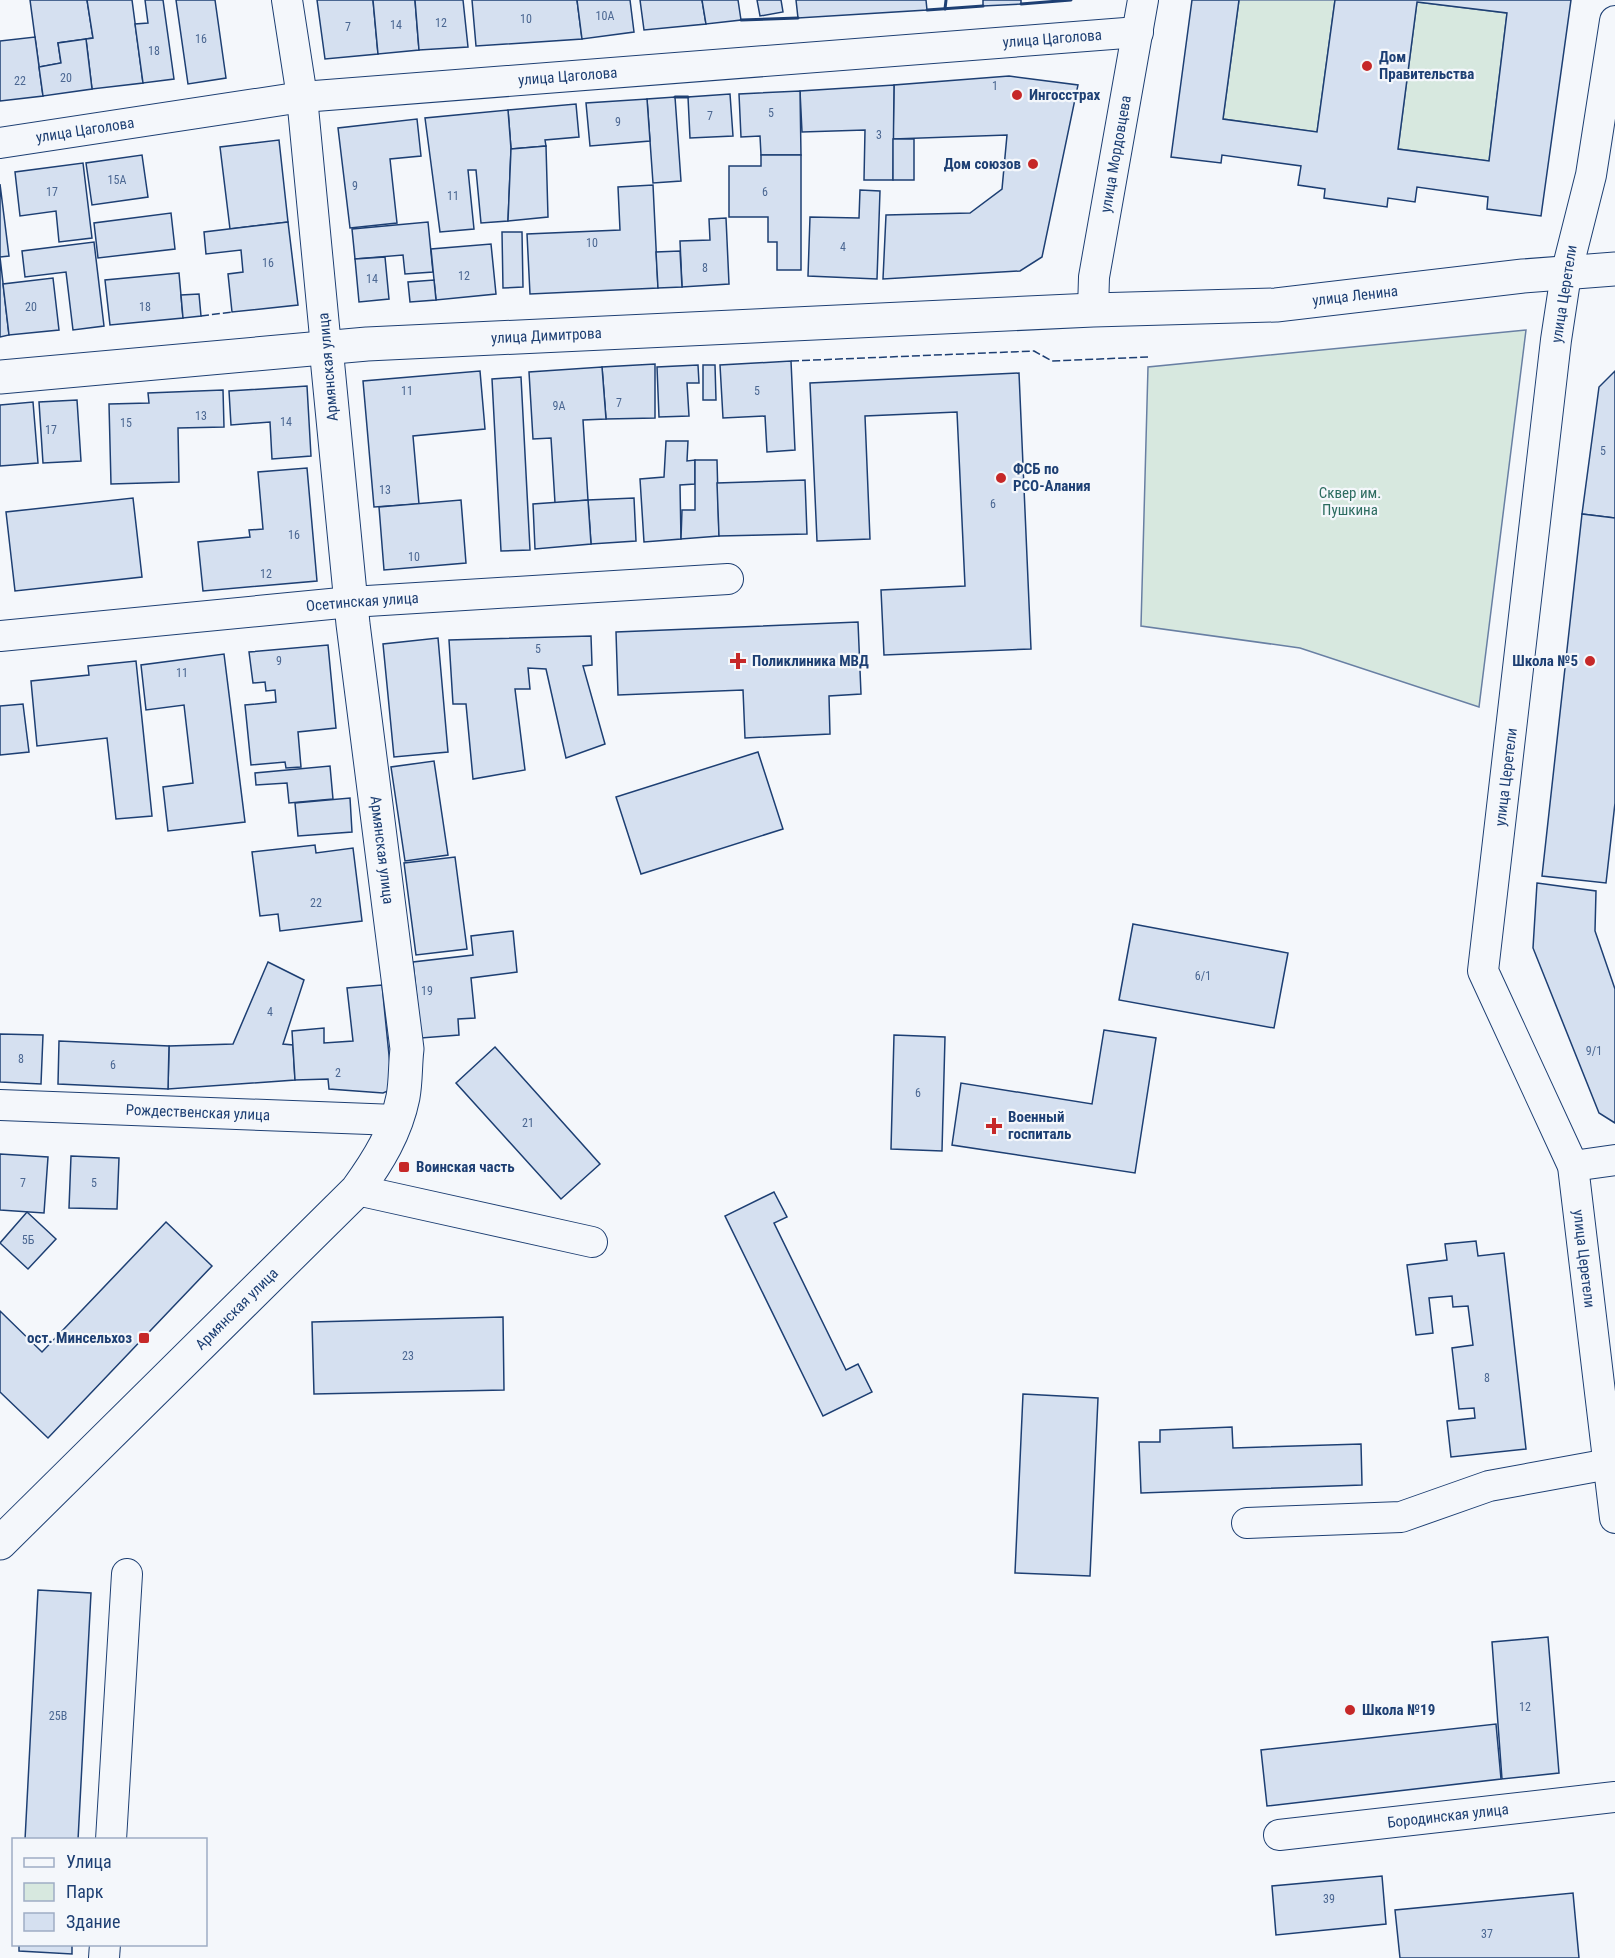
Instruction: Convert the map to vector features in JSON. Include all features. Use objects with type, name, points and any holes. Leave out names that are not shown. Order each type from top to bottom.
[{"type":"main road","name":"улица Ленина","points":[[1093,310],[1276,305],[1523,276],[1615,270]]},
{"type":"main road","name":"улица Димитрова","points":[[0,377],[326,347],[1093,310]]},
{"type":"main road","name":"Армянская улица","points":[[4,1534],[357,1190],[378,1162],[396,1120],[403,1095],[407,1049],[351,602],[326,347]]},
{"type":"street","name":"Армянская улица","points":[[287,0],[302,97],[326,347]]},
{"type":"street","name":"улица Мордовцева","points":[[1093,310],[1094,277],[1143,0]]},
{"type":"street","name":"улица Церетели","points":[[1615,21],[1591,175],[1566,274],[1483,971],[1573,1166],[1615,1518]]},
{"type":"street","name":"улица Цаголова","points":[[0,142],[302,97],[1138,32]]},
{"type":"street","name":"Осетинская улица","points":[[0,636],[351,602],[728,579]]},
{"type":"street","name":"Рождественская улица","points":[[0,1106],[396,1120]]},
{"type":"street","points":[[1573,1166],[1615,1161]]},
{"type":"street","points":[[357,1190],[592,1242]]},
{"type":"street","points":[[1247,1523],[1401,1517],[1489,1486],[1609,1464]]},
{"type":"street","points":[[111,1838],[127,1574]]},
{"type":"street","name":"Бородинская улица","points":[[1279,1835],[1615,1797]]},
{"type":"green space","points":[[1239,0],[1335,0],[1317,132],[1223,119]]},
{"type":"green space","points":[[1417,2],[1507,13],[1489,161],[1398,149]]},
{"type":"green space","name":"Сквер им. Пушкина","points":[[1526,330],[1479,707],[1300,648],[1141,626],[1148,367]]},
{"type":"building","points":[[30,0],[87,0],[93,38],[58,43],[61,63],[39,67]]},
{"type":"building","points":[[87,0],[132,0],[143,83],[92,89],[86,39],[93,38]]},
{"type":"building","points":[[145,0],[163,0],[174,79],[143,83],[135,24],[148,23]]},
{"type":"building","points":[[176,0],[215,0],[226,78],[188,84]]},
{"type":"building","points":[[317,0],[373,0],[378,54],[325,59]]},
{"type":"building","points":[[373,0],[415,0],[419,50],[378,54]]},
{"type":"building","points":[[415,0],[463,0],[468,47],[419,50]]},
{"type":"building","points":[[472,0],[577,0],[582,39],[476,46]]},
{"type":"building","points":[[577,0],[630,0],[634,32],[582,39]]},
{"type":"building","points":[[640,0],[702,0],[706,24],[644,30]]},
{"type":"building","points":[[702,0],[738,0],[741,20],[706,24]]},
{"type":"building","points":[[757,0],[781,0],[783,12],[760,16]]},
{"type":"building","points":[[796,0],[926,0],[927,10],[798,18]]},
{"type":"building","points":[[983,0],[1021,0],[1021,4],[983,6]]},
{"type":"building","name":"Дом Правительства","points":[[1192,0],[1239,0],[1223,119],[1317,132],[1335,0],[1571,0],[1541,216],[1487,209],[1488,197],[1417,187],[1415,202],[1388,198],[1387,207],[1324,198],[1325,189],[1298,185],[1301,166],[1222,155],[1221,163],[1171,157]],"holes":[[[1417,2],[1507,13],[1489,161],[1398,149]]]},
{"type":"building","points":[[35,37],[43,96],[0,101],[0,41]]},
{"type":"building","points":[[86,39],[92,89],[43,96],[39,67],[61,63],[58,43]]},
{"type":"building","name":"Дом союзов","points":[[1009,76],[1078,85],[1042,257],[1020,271],[883,279],[886,215],[970,213],[1002,189],[1007,135],[893,139],[894,85]]},
{"type":"building","points":[[894,85],[893,180],[864,180],[865,130],[802,132],[800,91]]},
{"type":"building","points":[[800,91],[801,155],[761,155],[760,136],[741,137],[739,94]]},
{"type":"building","points":[[730,94],[733,136],[690,138],[688,97]]},
{"type":"building","points":[[675,97],[681,181],[653,183],[647,99]]},
{"type":"building","points":[[647,99],[650,141],[590,146],[586,103]]},
{"type":"building","points":[[576,104],[579,137],[545,140],[546,146],[511,149],[508,110]]},
{"type":"building","points":[[508,110],[511,149],[508,221],[481,223],[476,170],[468,170],[474,229],[440,232],[425,118]]},
{"type":"building","points":[[417,119],[421,156],[390,159],[397,223],[350,228],[338,128]]},
{"type":"building","points":[[893,139],[914,139],[914,180],[893,180]]},
{"type":"building","points":[[279,140],[288,222],[230,229],[220,147]]},
{"type":"building","points":[[546,146],[548,217],[508,221],[511,149]]},
{"type":"building","points":[[142,155],[148,197],[92,205],[86,163]]},
{"type":"building","points":[[761,155],[801,155],[801,270],[777,270],[777,242],[768,242],[768,217],[729,217],[729,166],[761,166]]},
{"type":"building","points":[[83,163],[92,238],[59,242],[56,211],[20,216],[15,172]]},
{"type":"building","points":[[0,184],[9,256],[0,257]]},
{"type":"building","points":[[653,185],[658,288],[530,294],[527,234],[620,230],[618,187]]},
{"type":"building","points":[[860,190],[880,191],[877,279],[808,276],[810,217],[859,218]]},
{"type":"building","points":[[171,213],[175,249],[98,258],[94,223]]},
{"type":"building","points":[[726,218],[729,284],[682,287],[680,241],[710,240],[709,219]]},
{"type":"building","points":[[288,222],[298,305],[232,312],[228,274],[243,272],[241,250],[206,254],[204,232]]},
{"type":"building","points":[[428,222],[433,272],[405,274],[403,255],[355,259],[352,229]]},
{"type":"building","points":[[502,232],[522,232],[523,287],[503,288]]},
{"type":"building","points":[[94,242],[104,326],[73,330],[66,272],[25,277],[22,251]]},
{"type":"building","points":[[491,244],[496,294],[436,300],[431,249]]},
{"type":"building","points":[[680,251],[682,287],[658,288],[656,252]]},
{"type":"building","points":[[0,257],[9,335],[0,337]]},
{"type":"building","points":[[385,257],[389,299],[359,302],[355,259]]},
{"type":"building","points":[[179,273],[183,318],[110,325],[105,280]]},
{"type":"building","points":[[53,278],[59,330],[9,335],[3,284]]},
{"type":"building","points":[[434,280],[436,300],[410,302],[408,282]]},
{"type":"building","points":[[199,294],[201,316],[183,318],[181,295]]},
{"type":"building","points":[[791,361],[795,450],[767,452],[765,416],[723,418],[720,365]]},
{"type":"building","points":[[655,364],[655,418],[606,419],[602,367]]},
{"type":"building","points":[[698,365],[699,383],[687,383],[689,416],[659,417],[657,367]]},
{"type":"building","points":[[703,365],[715,365],[716,400],[703,400]]},
{"type":"building","points":[[602,367],[606,419],[583,420],[588,500],[555,503],[551,438],[533,439],[529,372]]},
{"type":"building","points":[[480,371],[485,429],[413,436],[419,504],[374,507],[363,381]]},
{"type":"building","points":[[1615,371],[1615,518],[1582,514],[1599,387]]},
{"type":"building","points":[[1019,373],[1031,649],[884,655],[881,590],[965,586],[957,412],[865,416],[870,539],[817,541],[810,383]]},
{"type":"building","points":[[521,377],[530,550],[501,551],[492,379]]},
{"type":"building","points":[[307,386],[311,456],[272,459],[270,422],[231,425],[229,391]]},
{"type":"building","points":[[223,390],[224,427],[178,428],[179,482],[111,484],[109,404],[149,403],[148,393]]},
{"type":"building","points":[[77,400],[81,461],[43,463],[39,402]]},
{"type":"building","points":[[33,402],[38,463],[0,466],[0,405]]},
{"type":"building","points":[[666,441],[688,441],[687,461],[695,460],[695,484],[680,485],[681,539],[644,542],[640,479],[664,477]]},
{"type":"building","points":[[695,460],[717,460],[719,536],[681,539],[682,510],[695,510]]},
{"type":"building","points":[[307,468],[317,581],[203,591],[198,542],[250,537],[249,530],[263,529],[258,472]]},
{"type":"building","points":[[805,480],[807,534],[719,536],[717,483]]},
{"type":"building","points":[[133,498],[142,577],[15,591],[6,512]]},
{"type":"building","points":[[634,498],[636,541],[591,544],[588,500]]},
{"type":"building","points":[[461,500],[466,563],[384,570],[379,507]]},
{"type":"building","points":[[588,500],[591,544],[535,549],[533,504]]},
{"type":"building","name":"Школа №5","points":[[1582,514],[1615,518],[1615,803],[1606,883],[1542,876]]},
{"type":"building","name":"Поликлиника МВД","points":[[858,622],[861,694],[829,696],[830,734],[745,738],[743,690],[618,695],[616,632]]},
{"type":"building","points":[[591,636],[592,665],[583,666],[605,744],[566,758],[546,669],[528,668],[530,689],[515,689],[525,770],[473,779],[466,704],[453,704],[449,640]]},
{"type":"building","points":[[438,638],[448,752],[394,757],[383,644]]},
{"type":"building","points":[[328,645],[336,728],[298,732],[301,767],[286,768],[285,762],[251,765],[245,705],[276,702],[275,690],[266,691],[265,682],[253,683],[249,652]]},
{"type":"building","points":[[224,654],[245,822],[168,831],[163,787],[193,783],[184,705],[146,710],[141,665]]},
{"type":"building","points":[[136,661],[152,816],[116,819],[107,738],[37,746],[31,681],[89,675],[88,666]]},
{"type":"building","points":[[23,704],[29,752],[0,755],[0,706]]},
{"type":"building","points":[[758,752],[783,829],[641,874],[616,797]]},
{"type":"building","points":[[434,761],[448,855],[405,861],[391,767]]},
{"type":"building","points":[[330,766],[333,799],[289,803],[287,783],[256,785],[255,773]]},
{"type":"building","points":[[350,798],[352,832],[298,836],[295,803]]},
{"type":"building","points":[[315,845],[316,853],[353,848],[362,921],[280,931],[278,914],[260,916],[252,852]]},
{"type":"building","points":[[455,857],[467,949],[416,955],[404,863]]},
{"type":"building","points":[[1537,883],[1596,891],[1595,931],[1615,989],[1615,1123],[1599,1113],[1533,948]]},
{"type":"building","points":[[1133,924],[1288,953],[1274,1028],[1119,1000]]},
{"type":"building","points":[[513,931],[517,972],[471,978],[475,1018],[458,1019],[459,1035],[421,1038],[413,962],[473,955],[471,936]]},
{"type":"building","points":[[268,962],[304,980],[283,1044],[293,1045],[295,1080],[168,1089],[169,1046],[233,1044]]},
{"type":"building","points":[[382,985],[392,1085],[388,1091],[383,1093],[329,1089],[328,1079],[295,1080],[292,1031],[324,1028],[324,1043],[353,1041],[347,988]]},
{"type":"building","points":[[1104,1030],[1156,1038],[1135,1173],[952,1145],[961,1083],[1092,1104]]},
{"type":"building","points":[[0,1034],[43,1035],[41,1084],[0,1082]]},
{"type":"building","points":[[894,1035],[945,1037],[942,1151],[891,1149]]},
{"type":"building","points":[[59,1041],[169,1046],[168,1089],[58,1084]]},
{"type":"building","points":[[495,1047],[600,1164],[561,1199],[456,1083]]},
{"type":"building","points":[[0,1154],[48,1157],[44,1213],[0,1210]]},
{"type":"building","points":[[71,1156],[119,1158],[117,1209],[69,1208]]},
{"type":"building","points":[[774,1192],[787,1217],[774,1223],[846,1370],[858,1364],[872,1392],[823,1416],[725,1216]]},
{"type":"building","points":[[27,1212],[56,1239],[28,1269],[0,1243]]},
{"type":"building","points":[[166,1222],[212,1266],[48,1438],[0,1392],[0,1311],[42,1352]]},
{"type":"building","points":[[1476,1241],[1478,1256],[1504,1253],[1526,1449],[1451,1457],[1447,1421],[1475,1418],[1474,1408],[1459,1409],[1452,1348],[1473,1345],[1468,1306],[1453,1307],[1452,1296],[1429,1298],[1433,1333],[1416,1335],[1407,1265],[1447,1260],[1445,1244]]},
{"type":"building","points":[[503,1317],[504,1390],[314,1394],[312,1322]]},
{"type":"building","points":[[1023,1394],[1098,1398],[1090,1576],[1015,1573]]},
{"type":"building","points":[[1232,1427],[1233,1448],[1361,1444],[1362,1485],[1141,1493],[1139,1442],[1160,1442],[1160,1430]]},
{"type":"building","points":[[38,1590],[91,1593],[78,1838],[25,1838]]},
{"type":"building","points":[[1548,1637],[1559,1773],[1502,1779],[1492,1642]]},
{"type":"building","points":[[1496,1724],[1501,1779],[1267,1806],[1261,1750]]},
{"type":"building","points":[[1382,1876],[1386,1924],[1276,1935],[1272,1886]]},
{"type":"building","points":[[1573,1893],[1579,1958],[1400,1958],[1395,1910]]},
{"type":"building","points":[[19,1946],[72,1946],[72,1954],[19,1951]]},
{"type":"fence","points":[[201,316],[232,312]]},
{"type":"fence","points":[[791,361],[1034,351],[1052,361],[1148,357]]},
{"type":"wall","points":[[945,9],[946,0]]},
{"type":"wall","points":[[1021,4],[1071,0]]},
{"type":"wall","points":[[927,10],[983,6]]},
{"type":"wall","points":[[741,20],[798,18]]},
{"type":"wall","points":[[675,97],[688,97]]},
{"type":"place","name":"Дом Правительства","points":[[1367,66]]},
{"type":"place","name":"Ингосстрах","points":[[1017,95]]},
{"type":"place","name":"Дом союзов","points":[[1033,164]]},
{"type":"place","name":"ФСБ по РСО-Алания","points":[[1001,478]]},
{"type":"place","name":"Поликлиника МВД","points":[[738,661]]},
{"type":"place","name":"Школа №5","points":[[1590,661]]},
{"type":"place","name":"Военный госпиталь","points":[[994,1126]]},
{"type":"place","name":"Воинская часть","points":[[404,1167]]},
{"type":"place","name":"ост. Минсельхоз","points":[[144,1338]]},
{"type":"place","name":"Школа №19","points":[[1350,1710]]}]
